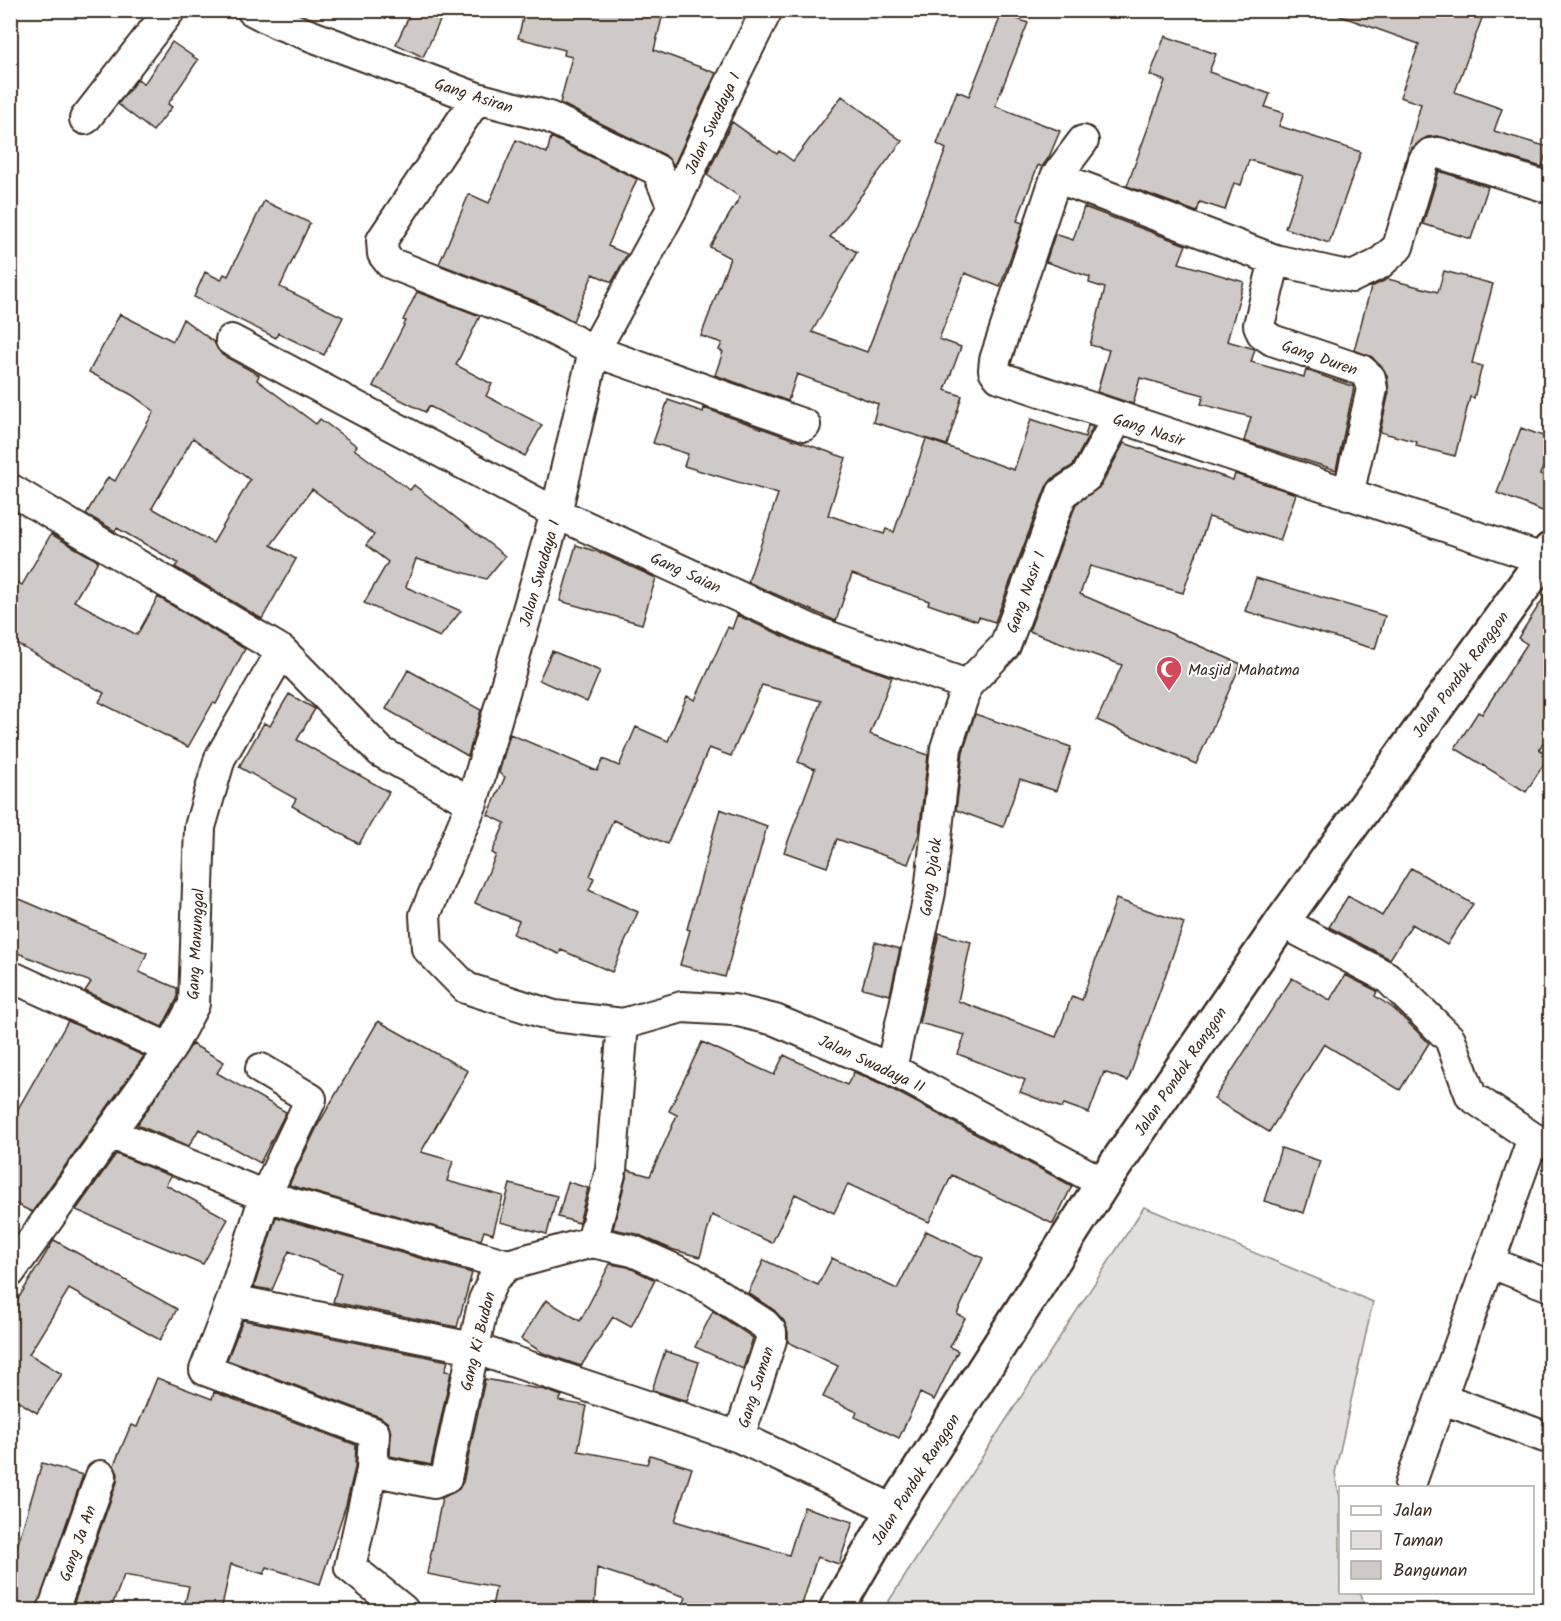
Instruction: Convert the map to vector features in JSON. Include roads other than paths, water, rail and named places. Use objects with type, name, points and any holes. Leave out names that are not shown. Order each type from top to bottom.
[{"type":"street","points":[[85,119],[170,10]]},
{"type":"street","name":"Gang Asiran","points":[[252,10],[277,23],[477,98],[549,117],[657,170],[673,207]]},
{"type":"street","name":"Jalan Swadaya I","points":[[624,1024],[555,1016],[466,988],[427,948],[425,915],[472,803],[556,513],[594,351],[673,207],[767,10]]},
{"type":"street","points":[[477,98],[382,240],[383,254],[390,263],[529,317],[594,351],[806,425]]},
{"type":"street","name":"Gang Nasir","points":[[1083,141],[1056,177],[994,370],[999,377],[1117,419],[1348,495],[1547,555]]},
{"type":"street","points":[[1056,177],[1275,260],[1352,277],[1379,264],[1398,247],[1425,160],[1430,154],[1439,153],[1551,188]]},
{"type":"street","name":"Gang Duren","points":[[1275,260],[1259,326],[1262,333],[1272,340],[1361,370],[1370,378],[1372,389],[1348,495]]},
{"type":"street","name":"Gang Saian","points":[[231,340],[556,513],[816,632],[967,685]]},
{"type":"street","name":"Gang Nasir I","points":[[967,685],[1005,646],[1062,493],[1086,477],[1117,419]]},
{"type":"street","points":[[10,489],[282,651],[381,752],[472,803]]},
{"type":"street","name":"Jalan Pondok Ranggon","points":[[836,1611],[894,1510],[1103,1183],[1282,922],[1547,555]]},
{"type":"street","name":"Gang Manunggal","points":[[10,1272],[170,1049],[194,1004],[200,826],[220,758],[282,651]]},
{"type":"street","name":"Gang Dja'ok","points":[[891,1069],[930,892],[946,748],[967,685]]},
{"type":"street","points":[[1282,922],[1387,977],[1450,1039],[1472,1096],[1542,1142],[1489,1262],[1410,1485]]},
{"type":"street","points":[[10,976],[170,1049]]},
{"type":"street","name":"Jalan Swadaya II","points":[[624,1024],[682,1007],[734,1010],[774,1020],[891,1069],[1103,1183]]},
{"type":"street","points":[[110,1133],[265,1196],[507,1265],[592,1242],[611,1170],[624,1024]]},
{"type":"street","points":[[261,1069],[311,1099],[265,1196],[232,1300],[206,1370],[374,1433],[372,1470],[350,1567],[403,1611]]},
{"type":"street","name":"Gang Saman","points":[[592,1242],[633,1251],[693,1278],[764,1324],[771,1332],[771,1340],[739,1437],[894,1510]]},
{"type":"street","points":[[1489,1262],[1551,1286]]},
{"type":"street","name":"Gang Ki Budan","points":[[372,1470],[434,1483],[446,1478],[484,1300],[494,1278],[507,1265]]},
{"type":"street","points":[[232,1300],[473,1348],[739,1437]]},
{"type":"street","points":[[1441,1398],[1545,1437]]},
{"type":"street","name":"Gang Ja An","points":[[53,1611],[101,1476]]},
{"type":"place","name":"Masjid Mahatma","points":[[1169,692]]}]
